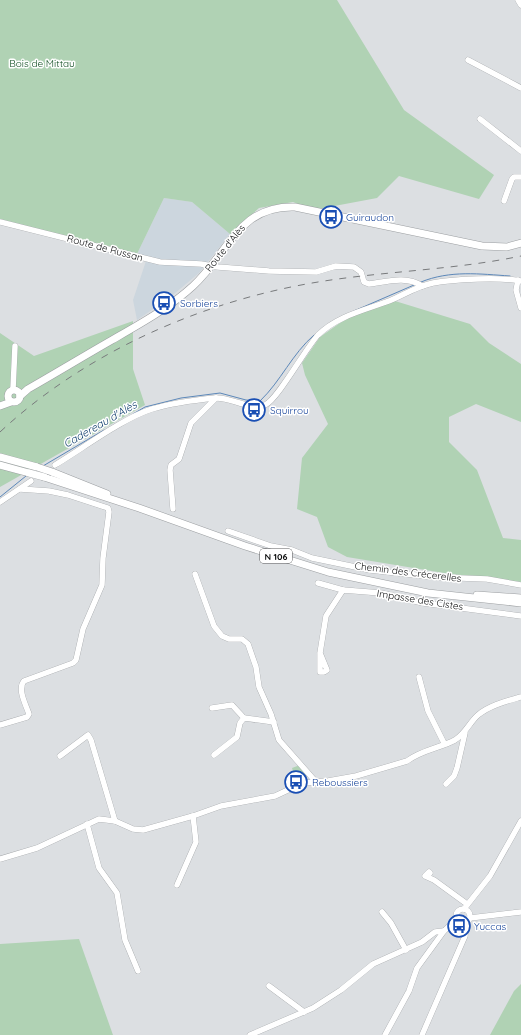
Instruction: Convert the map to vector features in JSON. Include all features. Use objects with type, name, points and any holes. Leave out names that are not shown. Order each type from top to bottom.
[{"type":"main road","name":"Route d'Alès","points":[[17,392],[28,389],[170,304],[193,286],[212,266],[243,224],[266,210],[284,206],[295,207],[482,246],[507,247],[521,243]]},
{"type":"main road","points":[[0,399],[9,399],[17,401],[17,392],[10,390],[9,399],[0,406]]},
{"type":"main road","name":"N 106","points":[[0,457],[37,467],[54,469],[139,508]]},
{"type":"main road","name":"N 106","points":[[0,465],[44,477],[139,508],[245,546],[328,572],[478,600],[521,603]]},
{"type":"main road","name":"N 106","points":[[418,590],[521,598]]},
{"type":"street","points":[[518,0],[521,5]]},
{"type":"street","points":[[468,60],[521,88]]},
{"type":"street","points":[[480,119],[521,151]]},
{"type":"street","points":[[504,201],[512,179],[514,177],[521,177]]},
{"type":"street","name":"Route de Russan","points":[[0,222],[160,262],[269,271],[316,272],[336,266],[354,267],[361,272],[364,282],[369,284],[401,280],[416,282],[422,286]]},
{"type":"street","points":[[54,469],[124,422],[151,409],[216,398],[256,406],[267,404],[275,396],[298,361],[319,334],[345,317],[389,301],[422,286],[435,283],[494,279],[520,280],[516,290],[521,308]]},
{"type":"street","points":[[15,346],[17,392]]},
{"type":"street","points":[[173,509],[170,470],[171,465],[179,459],[191,424],[216,398]]},
{"type":"street","points":[[0,502],[31,481]]},
{"type":"street","points":[[0,724],[27,716],[29,714],[21,690],[21,684],[24,681],[73,663],[76,660],[83,629],[102,585],[103,558],[110,511],[108,508],[68,495],[48,491],[20,489]]},
{"type":"street","name":"Chemin des Crécerelles","points":[[228,531],[271,546],[292,550],[312,558],[370,570],[434,577],[488,580],[521,585]]},
{"type":"street","points":[[194,574],[214,626],[222,636],[229,639],[242,639],[248,644],[256,667],[259,687],[274,722],[279,740],[316,782]]},
{"type":"street","name":"Impasse des Cistes","points":[[318,583],[343,590],[381,593],[423,602],[521,616]]},
{"type":"street","points":[[320,654],[326,616],[343,590]]},
{"type":"street","points":[[419,677],[428,711],[444,744]]},
{"type":"street","points":[[446,784],[454,776],[465,733],[469,725],[479,714],[521,697]]},
{"type":"street","points":[[212,708],[232,705],[244,718],[274,722]]},
{"type":"street","points":[[214,755],[237,737],[240,723],[244,718]]},
{"type":"street","points":[[0,859],[37,848],[99,819],[115,820],[133,829],[143,830],[193,816],[221,806],[275,796],[303,783],[356,776],[407,761],[413,756],[454,740],[465,733]]},
{"type":"street","points":[[60,756],[88,735],[91,740],[115,820]]},
{"type":"street","points":[[177,885],[196,842],[193,816]]},
{"type":"street","points":[[385,1035],[409,991],[417,968],[444,931],[457,919],[458,910],[466,906],[490,876],[521,822]]},
{"type":"street","points":[[86,824],[99,868],[117,893],[125,940],[138,971]]},
{"type":"street","points":[[422,1035],[433,1013],[443,984],[465,936],[469,911],[466,906],[434,880],[425,876],[429,872],[430,873]]},
{"type":"street","points":[[382,912],[391,923],[406,950]]},
{"type":"street","points":[[457,919],[463,923],[468,920],[521,912]]},
{"type":"street","points":[[250,1035],[313,1008],[341,990],[373,964],[422,942],[435,932],[444,931]]},
{"type":"street","points":[[269,986],[304,1012]]},
{"type":"shaded area","points":[[164,198],[192,202],[230,234],[199,273],[168,299],[137,320],[133,300],[146,261],[137,254]]},
{"type":"green space","name":"Bois de Mittau","points":[[0,0],[337,0],[404,110],[494,175],[479,199],[399,176],[377,198],[313,210],[293,202],[259,208],[230,234],[192,202],[164,198],[137,254],[0,219]]},
{"type":"green space","points":[[395,301],[470,324],[489,343],[521,364],[521,422],[476,404],[449,417],[449,442],[477,470],[503,538],[521,540],[521,582],[444,573],[347,557],[328,547],[317,517],[297,509],[302,458],[328,424],[305,375],[302,363],[320,337],[347,318]]},
{"type":"green space","points":[[133,321],[133,369],[145,405],[0,487],[0,333],[34,356]]},
{"type":"green space","points":[[300,765],[307,777],[296,781],[292,768]]},
{"type":"green space","points":[[79,939],[113,1035],[0,1035],[0,944]]},
{"type":"green space","points":[[521,984],[521,1035],[490,1035],[514,991]]},
{"type":"waterway","name":"Cadereau d'Alès","points":[[421,282],[432,278],[454,274],[510,276]]},
{"type":"waterway","name":"Cadereau d'Alès","points":[[354,311],[414,285]]},
{"type":"waterway","name":"Cadereau d'Alès","points":[[133,414],[145,407],[181,398],[220,393],[246,400],[260,401],[274,385],[306,342],[314,335]]},
{"type":"waterway","name":"Cadereau d'Alès","points":[[43,466],[104,430]]},
{"type":"waterway","name":"Cadereau d'Alès","points":[[0,497],[26,476]]},
{"type":"railway","points":[[0,432],[34,403],[70,377],[108,354],[148,334],[231,302],[275,291],[343,278],[496,261],[521,256]]},
{"type":"place","name":"Guiraudon","points":[[331,217]]},
{"type":"place","name":"Sorbiers","points":[[164,303]]},
{"type":"place","name":"Squirrou","points":[[254,410]]},
{"type":"place","name":"Reboussiers","points":[[296,782]]},
{"type":"place","name":"Yuccas","points":[[459,926]]}]
